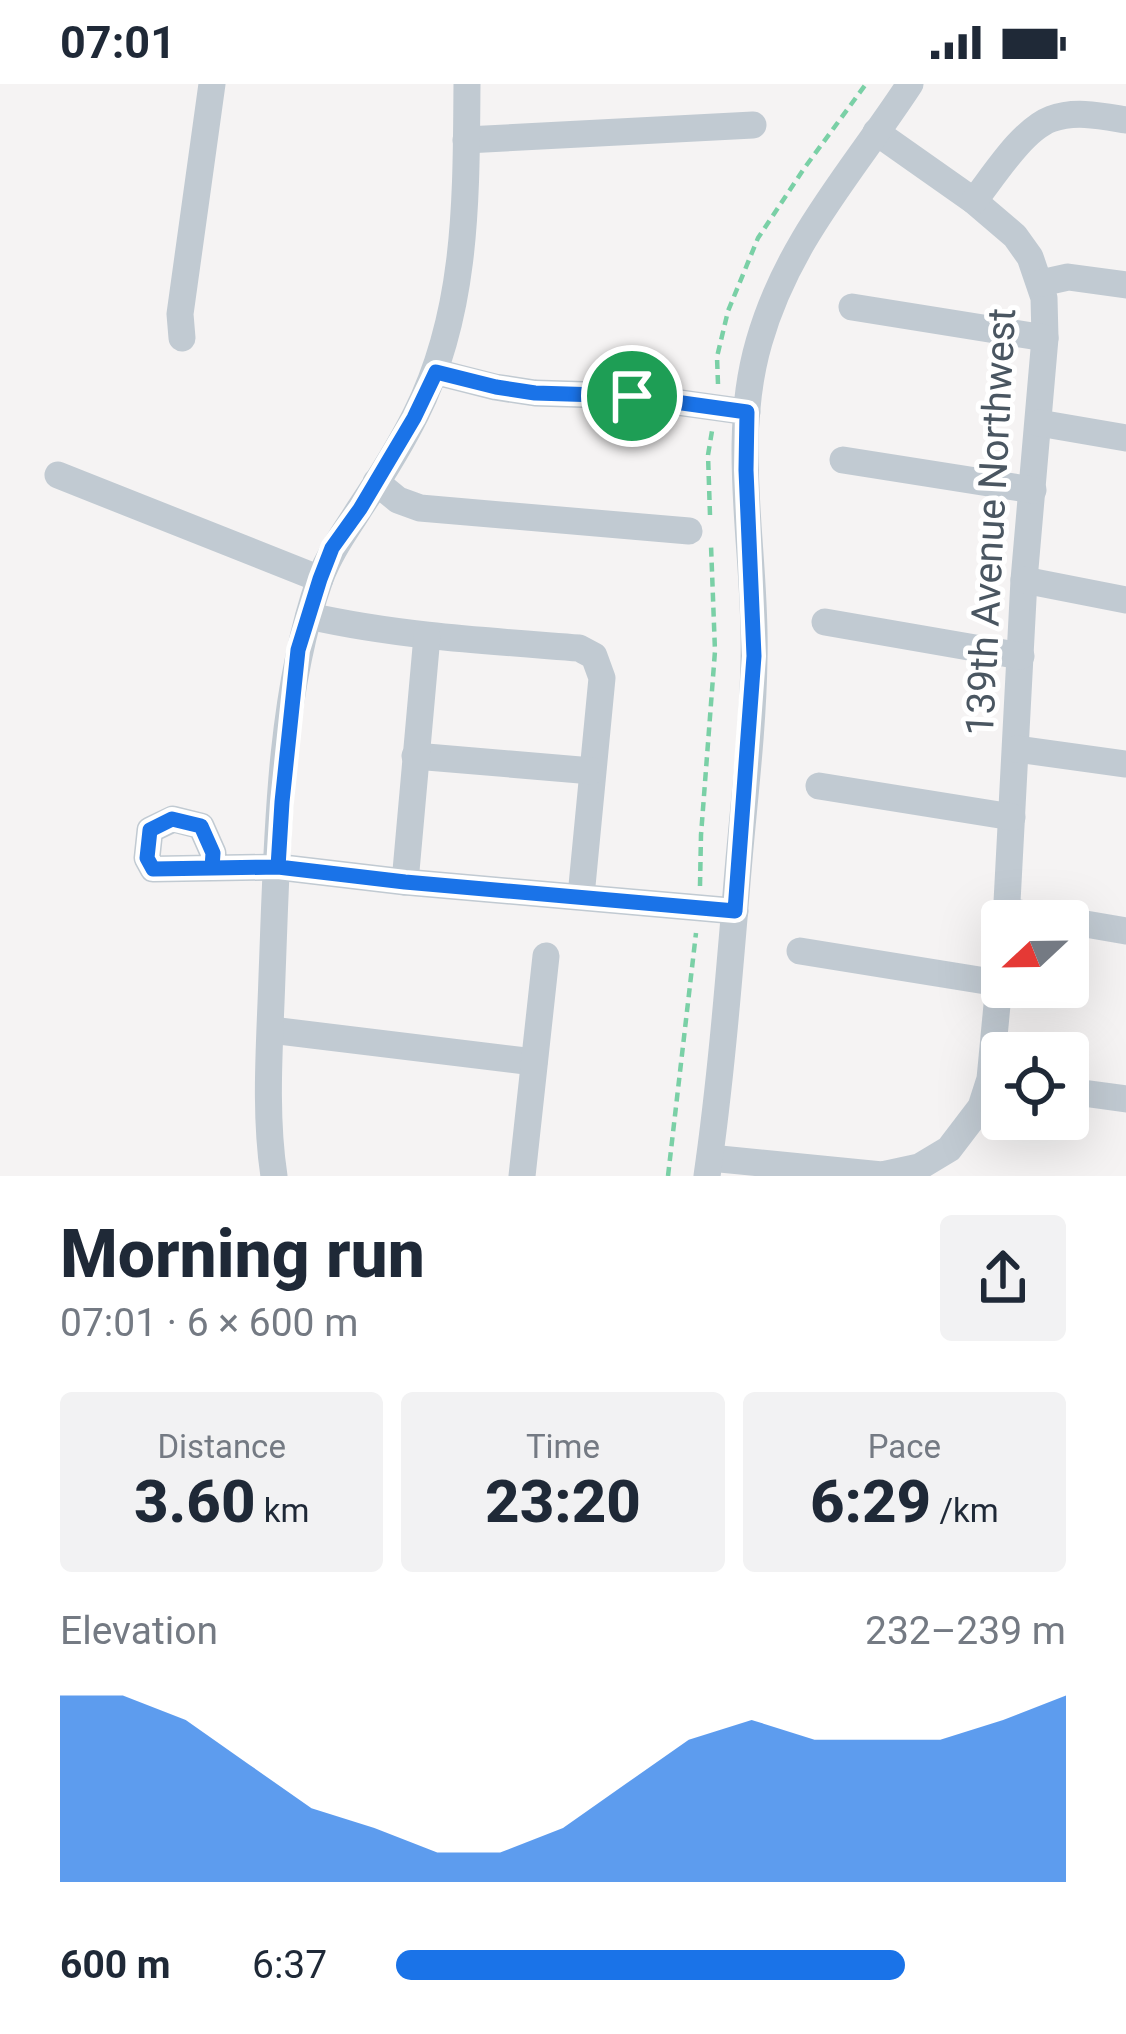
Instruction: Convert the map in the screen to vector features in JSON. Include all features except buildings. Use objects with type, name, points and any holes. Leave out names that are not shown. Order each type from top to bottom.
[{"type":"street","points":[[182,338],[180,314],[212,84]]},
{"type":"street","points":[[274,1176],[269,1112],[278,867],[298,650],[332,548],[414,418],[436,372],[461,260],[466,84]]},
{"type":"street","points":[[910,84],[789,263],[757,347],[747,412],[746,470],[754,656],[735,911],[708,1167],[882,1175],[938,1168],[981,1107]]},
{"type":"street","points":[[974,201],[1032,130],[1050,119],[1084,114],[1126,120]]},
{"type":"street","points":[[466,140],[753,125]]},
{"type":"street","name":"139th Avenue Northwest","points":[[876,132],[1015,236],[1030,257],[1044,298],[1008,900]]},
{"type":"street","points":[[1041,283],[1068,277],[1126,285]]},
{"type":"street","points":[[852,307],[1045,338]]},
{"type":"street","points":[[436,372],[535,393],[632,396],[747,412]]},
{"type":"street","points":[[1039,423],[1126,438]]},
{"type":"street","points":[[843,460],[1033,490]]},
{"type":"street","points":[[58,475],[320,579]]},
{"type":"street","points":[[376,482],[398,500],[421,508],[689,531]]},
{"type":"street","points":[[1024,580],[1126,600]]},
{"type":"street","points":[[309,616],[358,628],[579,648],[594,656],[602,677],[580,896]]},
{"type":"street","points":[[825,622],[1021,656]]},
{"type":"street","points":[[405,882],[427,636]]},
{"type":"street","points":[[1016,749],[1126,764]]},
{"type":"street","points":[[415,755],[592,771]]},
{"type":"street","points":[[819,786],[1012,817]]},
{"type":"street","points":[[212,868],[278,867],[735,911]]},
{"type":"street","points":[[1089,925],[1126,931]]},
{"type":"street","points":[[800,951],[981,980]]},
{"type":"street","points":[[522,1176],[546,956]]},
{"type":"street","points":[[271,1030],[534,1062]]},
{"type":"street","points":[[1089,1094],[1126,1099]]},
{"type":"path","points":[[719,390],[717,357],[728,311],[758,238],[866,84]]},
{"type":"path","points":[[668,1176],[699,908],[716,651],[708,478],[714,426]]},
{"type":"route","points":[[632,396],[535,393],[436,372],[414,418],[332,548],[320,579],[298,650],[278,867],[212,868],[213,853],[201,826],[172,819],[150,830],[147,858],[153,869],[278,867],[735,911],[753,699],[747,412],[632,396]]}]
